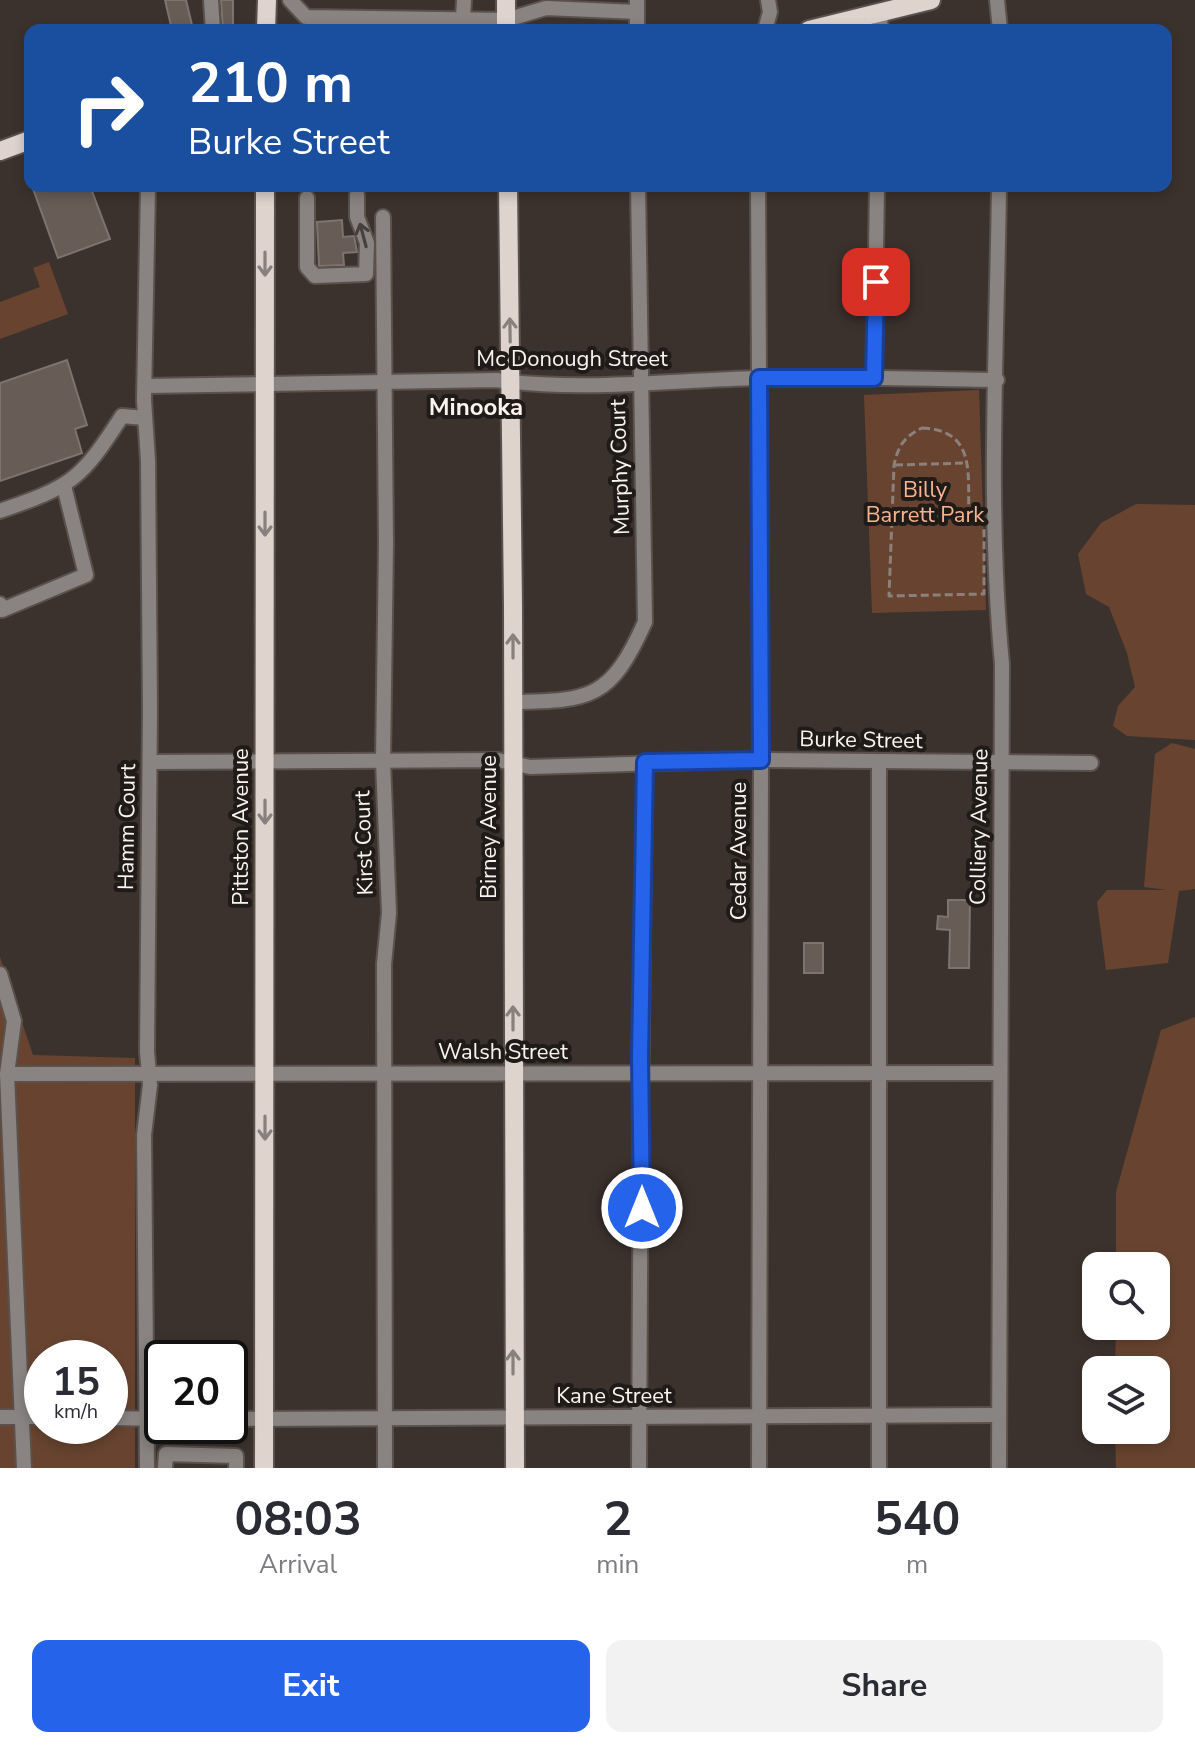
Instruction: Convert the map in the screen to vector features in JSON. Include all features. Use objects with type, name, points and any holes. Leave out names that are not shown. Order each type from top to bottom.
[{"type":"main road","points":[[266,24],[267,0]]},
{"type":"main road","points":[[506,0],[506,24]]},
{"type":"main road","points":[[857,24],[881,21],[931,0]]},
{"type":"main road","points":[[0,151],[24,142]]},
{"type":"main road","name":"Pittston Avenue","points":[[264,1468],[265,192]]},
{"type":"main road","name":"Birney Avenue","points":[[508,192],[515,1468]]},
{"type":"street","points":[[211,0],[213,24]]},
{"type":"street","points":[[290,0],[306,17],[463,19],[499,24]]},
{"type":"street","points":[[463,19],[464,0]]},
{"type":"street","points":[[767,24],[770,12],[768,0]]},
{"type":"street","points":[[997,0],[999,24]]},
{"type":"street","points":[[508,24],[546,4],[637,6]]},
{"type":"street","name":"Hamm Court","points":[[148,192],[145,418],[150,762],[148,1074],[144,1135],[151,1340]]},
{"type":"street","name":"Murphy Court","points":[[513,702],[572,701],[596,691],[615,675],[645,622],[638,192]]},
{"type":"street","name":"Cedar Avenue","points":[[758,192],[761,760],[759,1468]]},
{"type":"street","points":[[874,378],[877,192]]},
{"type":"street","name":"Colliery Avenue","points":[[999,192],[994,579],[1002,664],[998,1073],[999,1468]]},
{"type":"street","points":[[307,198],[307,267],[315,276],[366,274],[367,243],[357,217],[357,195]]},
{"type":"street","name":"Kirst Court","points":[[383,217],[382,382],[386,543],[383,761],[389,913],[384,964],[385,1468]]},
{"type":"street","name":"Mc Donough Street","points":[[147,386],[382,382],[639,383],[759,378],[997,380]]},
{"type":"street","points":[[0,511],[64,486],[90,466],[122,416],[145,418]]},
{"type":"street","points":[[0,604],[2,610],[86,575],[64,486]]},
{"type":"street","name":"Burke Street","points":[[150,762],[383,761],[513,763],[530,767],[761,760],[1002,765],[1020,761],[1091,763]]},
{"type":"street","points":[[639,1468],[645,762]]},
{"type":"street","points":[[879,762],[879,1468]]},
{"type":"street","points":[[0,974],[14,1021],[5,1056],[6,1234],[24,1468]]},
{"type":"street","name":"Walsh Street","points":[[7,1074],[998,1073]]},
{"type":"street","name":"Kane Street","points":[[248,1419],[999,1415]]},
{"type":"street","points":[[0,1417],[22,1417]]},
{"type":"street","name":"Hamm Court","points":[[147,1468],[150,1444]]},
{"type":"street","points":[[165,1468],[166,1454],[236,1456],[236,1468]]},
{"type":"path","points":[[922,428],[950,433],[963,446],[967,463],[969,518],[984,518],[984,594],[889,596],[894,465],[898,449],[907,436],[922,428]]},
{"type":"path","points":[[894,465],[967,463]]},
{"type":"green space","points":[[49,262],[68,314],[0,339],[0,302],[40,287],[33,268]]},
{"type":"green space","name":"Billy Barrett Park","points":[[979,390],[986,610],[872,613],[864,395]]},
{"type":"green space","points":[[1136,504],[1195,505],[1195,740],[1127,736],[1113,726],[1118,706],[1135,687],[1127,653],[1109,607],[1086,594],[1078,554],[1101,523]]},
{"type":"green space","points":[[1172,743],[1195,749],[1195,889],[1179,891],[1168,963],[1106,970],[1097,902],[1107,890],[1167,890],[1144,887],[1155,754]]},
{"type":"green space","points":[[0,957],[33,1055],[135,1058],[135,1468],[0,1468]]},
{"type":"green space","points":[[1195,1017],[1195,1468],[1116,1468],[1115,1444],[1170,1444],[1170,1356],[1115,1356],[1116,1340],[1170,1340],[1170,1252],[1116,1252],[1116,1192],[1161,1030]]},
{"type":"building","points":[[165,0],[186,0],[192,24],[171,24]]},
{"type":"building","points":[[221,0],[233,0],[233,24],[223,24]]},
{"type":"building","points":[[34,192],[92,192],[110,239],[58,258]]},
{"type":"building","points":[[342,220],[343,237],[354,236],[357,252],[343,253],[344,265],[319,266],[317,222]]},
{"type":"building","points":[[67,360],[87,425],[75,429],[82,453],[0,481],[0,383]]},
{"type":"building","points":[[948,900],[970,900],[969,968],[949,968],[950,930],[937,929],[938,916],[948,917]]},
{"type":"building","points":[[804,943],[823,943],[823,973],[804,973]]},
{"type":"district","name":"Minooka","points":[[476,407]]},
{"type":"route","points":[[642,1208],[640,1057],[645,762],[761,760],[759,378],[874,378],[876,282]]}]
